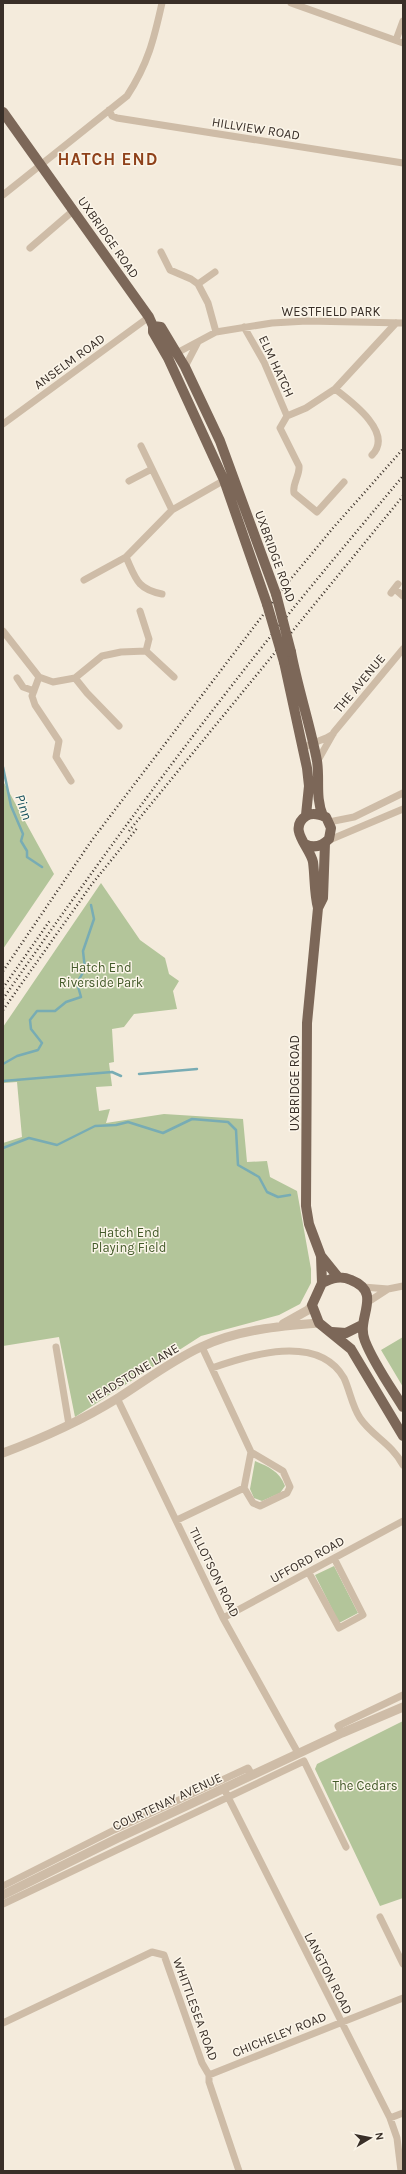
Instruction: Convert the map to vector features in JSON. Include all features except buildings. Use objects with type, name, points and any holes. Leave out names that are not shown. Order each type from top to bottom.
[{"type":"main road","name":"UXBRIDGE ROAD","points":[[3,112],[74,210],[151,321],[161,327],[185,367],[220,441],[234,476],[269,572],[284,619],[308,745],[309,786],[306,815],[301,820],[298,828],[298,834],[305,844],[313,862],[315,897],[318,908],[307,1023],[306,1206],[309,1224],[321,1256],[338,1277]]},
{"type":"main road","name":"UXBRIDGE ROAD","points":[[151,321],[153,332],[168,358],[224,480],[260,582],[308,745],[317,762],[317,797],[331,834],[326,842],[323,898],[318,908]]},
{"type":"main road","points":[[306,815],[314,813],[326,819]]},
{"type":"main road","points":[[305,844],[313,847],[326,842]]},
{"type":"main road","name":"UXBRIDGE ROAD","points":[[312,1305],[322,1283],[321,1256]]},
{"type":"main road","points":[[322,1283],[338,1277],[352,1280],[363,1287],[367,1294],[368,1302],[362,1325],[364,1341],[403,1407]]},
{"type":"main road","points":[[312,1305],[319,1323],[332,1332],[351,1349],[358,1359],[403,1436]]},
{"type":"main road","points":[[332,1332],[346,1333],[355,1330],[362,1325]]},
{"type":"street","points":[[3,195],[127,96],[141,75],[153,44],[162,3]]},
{"type":"street","points":[[291,3],[400,42],[403,21]]},
{"type":"street","name":"HILLVIEW ROAD","points":[[109,110],[112,116],[117,118],[403,163]]},
{"type":"street","points":[[30,248],[74,210]]},
{"type":"street","points":[[161,252],[170,270],[191,279],[198,284],[208,303],[216,332]]},
{"type":"street","points":[[198,284],[215,272]]},
{"type":"street","name":"ANSELM ROAD","points":[[3,424],[151,321]]},
{"type":"street","name":"WESTFIELD PARK","points":[[168,358],[216,332],[244,327],[307,321],[399,323]]},
{"type":"street","name":"WESTFIELD PARK","points":[[287,416],[306,408],[335,389],[399,323]]},
{"type":"street","name":"ELM HATCH","points":[[244,327],[264,362],[287,416]]},
{"type":"street","points":[[185,367],[198,342]]},
{"type":"street","points":[[335,389],[347,398],[377,431],[379,445],[372,455]]},
{"type":"street","points":[[287,416],[280,428],[299,466],[299,472],[293,488],[294,493],[317,512],[344,482]]},
{"type":"street","points":[[141,446],[172,510]]},
{"type":"street","points":[[129,481],[152,469]]},
{"type":"street","points":[[84,580],[126,556],[172,510],[224,480],[234,476]]},
{"type":"street","points":[[126,556],[138,583],[147,591],[162,594]]},
{"type":"street","points":[[395,589],[403,596]]},
{"type":"street","points":[[140,612],[149,639],[146,651]]},
{"type":"street","points":[[3,631],[39,677],[53,682],[75,678],[102,656],[121,652],[146,651],[174,677]]},
{"type":"street","name":"THE AVENUE","points":[[308,745],[328,738],[334,732],[403,649]]},
{"type":"street","points":[[39,677],[32,696],[34,706],[59,741],[56,757],[71,781]]},
{"type":"street","points":[[17,678],[23,688],[34,691]]},
{"type":"street","points":[[75,678],[118,726]]},
{"type":"street","name":"THE AVENUE","points":[[317,762],[334,732]]},
{"type":"street","points":[[326,819],[354,817],[403,793]]},
{"type":"street","points":[[326,842],[403,809]]},
{"type":"street","points":[[363,1287],[388,1289],[403,1286]]},
{"type":"street","points":[[368,1302],[388,1289]]},
{"type":"street","name":"HEADSTONE LANE","points":[[280,1325],[308,1310],[312,1305]]},
{"type":"street","name":"HEADSTONE LANE","points":[[3,1453],[43,1438],[69,1425],[117,1398],[163,1368],[202,1347],[254,1330],[280,1325],[319,1323]]},
{"type":"street","points":[[56,1347],[69,1425]]},
{"type":"street","points":[[202,1347],[251,1452],[283,1471],[290,1487],[287,1493],[260,1506],[253,1503],[244,1488],[251,1452]]},
{"type":"street","points":[[212,1368],[245,1356],[271,1352],[300,1351],[319,1356],[334,1366],[344,1378],[360,1418],[396,1452],[403,1465]]},
{"type":"street","name":"TILLOTSON ROAD","points":[[117,1398],[223,1618],[301,1757],[346,1847]]},
{"type":"street","points":[[177,1520],[244,1488]]},
{"type":"street","name":"UFFORD ROAD","points":[[223,1618],[403,1522]]},
{"type":"street","points":[[309,1573],[339,1628],[363,1615],[334,1558]]},
{"type":"street","points":[[342,1733],[338,1726],[403,1695]]},
{"type":"street","name":"COURTENAY AVENUE","points":[[3,1901],[301,1757],[342,1733],[403,1707]]},
{"type":"street","name":"COURTENAY AVENUE","points":[[3,1886],[250,1772],[301,1757]]},
{"type":"street","name":"COURTENAY AVENUE","points":[[3,1901],[116,1834],[226,1793],[250,1772]]},
{"type":"street","name":"LANGTON ROAD","points":[[226,1793],[390,2118],[397,2138],[401,2171]]},
{"type":"street","points":[[380,1917],[403,1964]]},
{"type":"street","name":"WHITTLESEA ROAD","points":[[3,2023],[152,1952],[164,1955],[202,2063],[209,2075],[209,2082],[239,2171]]},
{"type":"street","name":"CHICHELEY ROAD","points":[[209,2075],[403,1998]]},
{"type":"street","points":[[390,2118],[403,2113]]},
{"type":"green space","points":[[3,781],[54,874],[3,949]]},
{"type":"green space","name":"Hatch End Playing Field","points":[[101,883],[140,940],[165,958],[169,974],[179,981],[173,991],[177,1009],[134,1014],[124,1027],[112,1029],[114,1062],[109,1063],[112,1086],[96,1087],[99,1111],[110,1109],[106,1123],[164,1114],[243,1119],[247,1162],[267,1161],[270,1177],[297,1191],[311,1269],[311,1283],[300,1304],[279,1315],[201,1336],[75,1417],[59,1337],[3,1346],[3,1143],[22,1137],[17,1082],[3,1083],[3,1027]]},
{"type":"green space","points":[[403,1337],[403,1387],[381,1350]]},
{"type":"green space","points":[[255,1461],[277,1473],[285,1486],[280,1493],[262,1501],[254,1498],[250,1489]]},
{"type":"green space","points":[[334,1566],[358,1613],[339,1623],[315,1575]]},
{"type":"green space","name":"The Cedars","points":[[403,1721],[403,1898],[380,1906],[315,1769],[317,1764]]},
{"type":"waterway","name":"Pinn","points":[[3,767],[11,806],[23,834],[21,841],[27,851],[27,857],[42,867]]},
{"type":"waterway","points":[[3,1064],[17,1056],[38,1050],[42,1043],[31,1029],[30,1020],[37,1011],[55,1011],[66,1002],[81,997],[77,983],[85,969],[83,951],[94,919],[91,905]]},
{"type":"waterway","points":[[139,1074],[197,1069]]},
{"type":"waterway","points":[[3,1081],[112,1072],[121,1076]]},
{"type":"waterway","points":[[3,1148],[29,1138],[57,1145],[95,1126],[116,1125],[128,1122],[163,1133],[192,1119],[228,1122],[236,1130],[238,1165],[259,1177],[267,1192],[278,1197],[290,1195]]},
{"type":"railway","points":[[3,971],[92,840],[285,586],[333,528],[403,449]]},
{"type":"railway","points":[[3,999],[99,863],[198,730],[283,621],[403,476]]},
{"type":"railway","points":[[129,831],[403,496]]},
{"type":"railway","points":[[3,1010],[92,884],[138,827]]},
{"type":"railway","points":[[3,988],[51,919]]},
{"type":"district","name":"HATCH END","points":[[108,159]]},
{"type":"park label","name":"Hatch End Riverside Park","points":[[101,974]]}]
